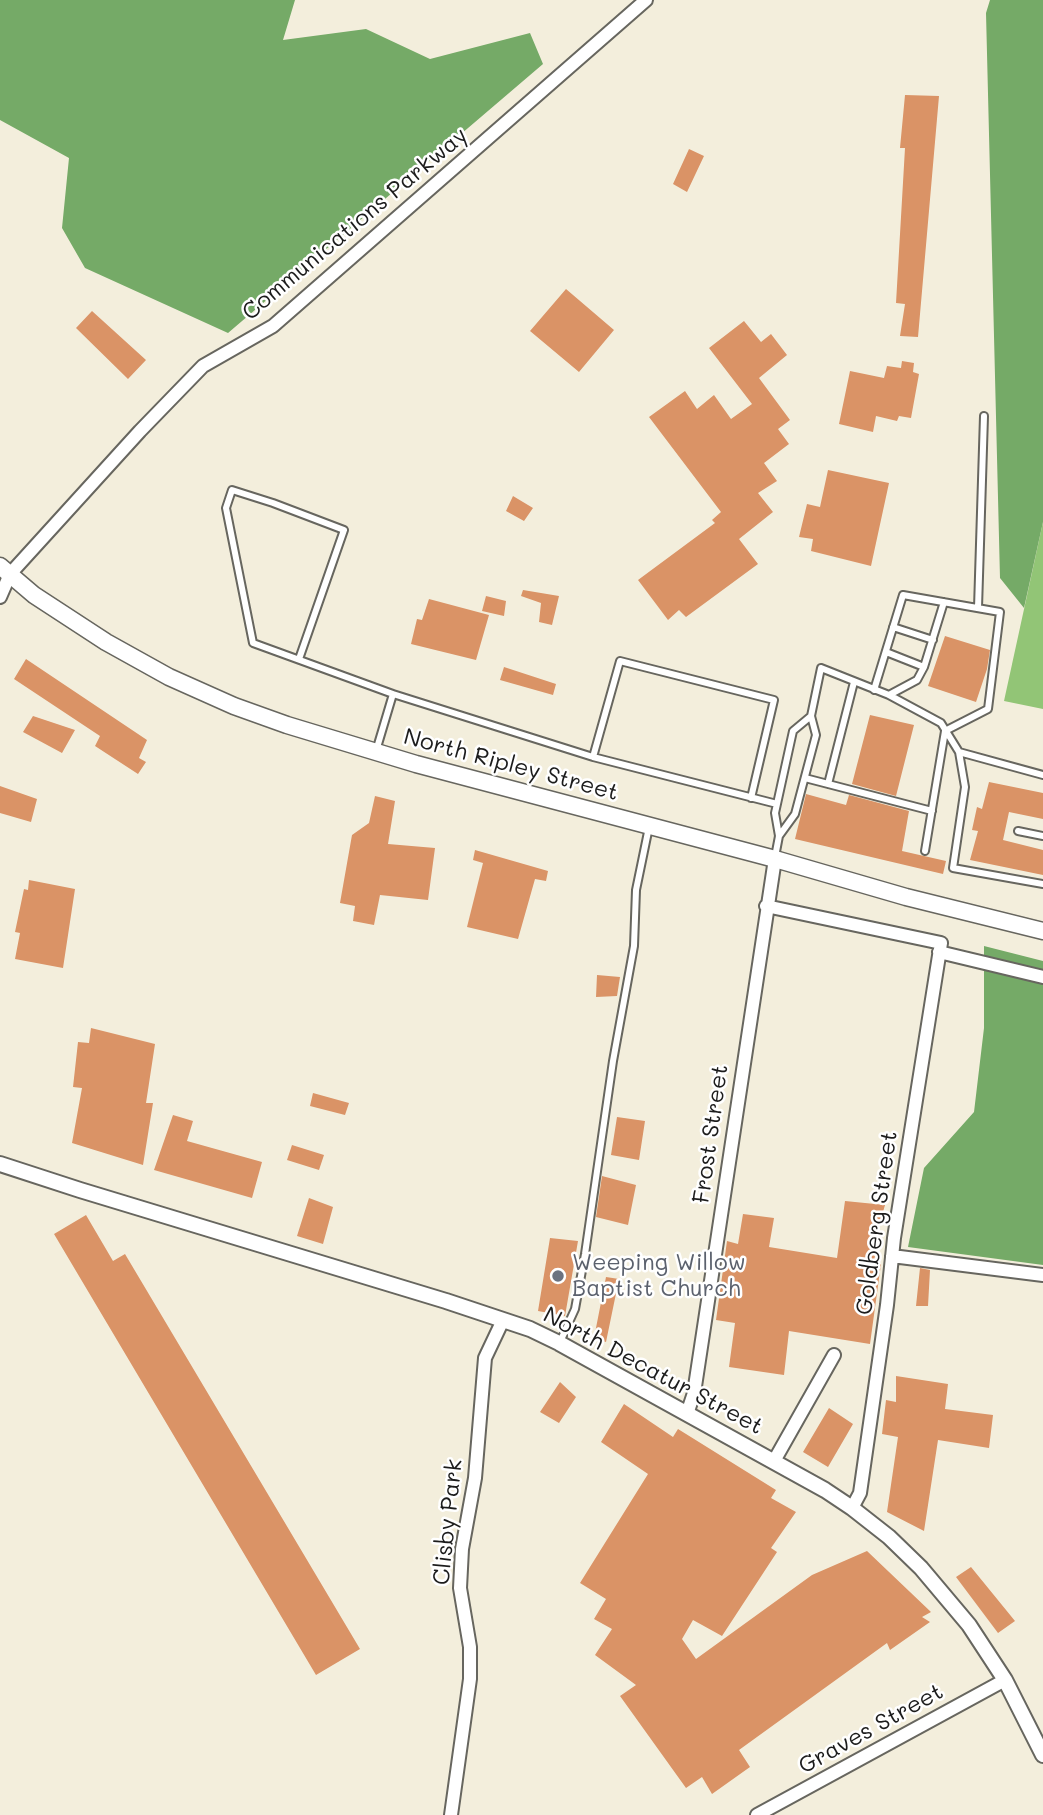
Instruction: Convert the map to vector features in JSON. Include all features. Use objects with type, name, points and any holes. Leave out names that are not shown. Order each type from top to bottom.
[{"type":"main road","name":"North Ripley Street","points":[[5,570],[71,621],[169,677],[234,706],[322,737],[906,897],[1043,931]]},
{"type":"street","name":"Communications Parkway","points":[[0,597],[5,570],[203,366],[273,326],[646,0]]},
{"type":"street","name":"Frost Street","points":[[687,1414],[694,1393],[775,859]]},
{"type":"street","points":[[766,906],[940,947],[1043,977]]},
{"type":"street","name":"Goldberg Street","points":[[852,1508],[860,1493],[892,1256],[940,947]]},
{"type":"street","name":"North Decatur Street","points":[[0,1164],[503,1320],[559,1343],[774,1461],[852,1508],[921,1568],[969,1625],[1005,1681],[1043,1755]]},
{"type":"street","points":[[892,1256],[1043,1275]]},
{"type":"street","name":"Clisby Park","points":[[451,1815],[470,1679],[470,1647],[460,1588],[462,1549],[475,1478],[485,1358],[503,1320]]},
{"type":"street","points":[[774,1461],[834,1355]]},
{"type":"street","name":"Graves Street","points":[[757,1815],[1005,1681]]},
{"type":"lane","points":[[978,608],[984,416]]},
{"type":"lane","points":[[299,659],[344,530],[232,490],[226,508],[253,643],[393,694],[593,757],[777,804]]},
{"type":"lane","points":[[874,690],[903,594],[1000,612],[988,709],[946,731]]},
{"type":"lane","points":[[889,695],[917,680],[924,667],[944,602]]},
{"type":"lane","points":[[893,627],[933,640]]},
{"type":"lane","points":[[886,652],[924,667]]},
{"type":"lane","points":[[593,757],[620,661],[774,700],[751,798]]},
{"type":"lane","points":[[779,836],[795,814],[816,735],[811,716],[821,668],[889,695],[941,723],[959,752],[965,787],[953,868],[1043,884]]},
{"type":"lane","points":[[828,784],[854,682]]},
{"type":"lane","points":[[376,752],[393,694]]},
{"type":"lane","points":[[775,859],[779,836],[775,813],[793,731],[811,716]]},
{"type":"lane","points":[[925,850],[946,731]]},
{"type":"lane","points":[[959,752],[1043,775]]},
{"type":"lane","points":[[805,778],[932,811]]},
{"type":"lane","points":[[559,1343],[575,1308],[585,1254],[613,1061],[634,946],[636,890],[649,826]]},
{"type":"lane","points":[[1018,831],[1043,836]]},
{"type":"green space","points":[[0,0],[295,0],[283,40],[366,29],[430,59],[530,33],[543,64],[228,333],[85,268],[62,228],[69,158],[0,120]]},
{"type":"green space","points":[[990,0],[1043,0],[1043,522],[1024,608],[1000,578],[986,13]]},
{"type":"green space","points":[[1043,522],[1043,709],[1004,701]]},
{"type":"green space","points":[[984,946],[1043,961],[1043,1265],[908,1247],[924,1168],[974,1112],[984,1028]]},
{"type":"building","points":[[905,95],[939,96],[918,337],[900,336],[905,304],[896,303],[905,148],[900,148]]},
{"type":"building","points":[[689,149],[704,156],[687,192],[673,184]]},
{"type":"building","points":[[566,289],[614,330],[579,372],[530,331]]},
{"type":"building","points":[[92,311],[146,360],[128,379],[76,328]]},
{"type":"building","points":[[744,321],[761,342],[771,334],[787,355],[759,378],[790,420],[778,429],[789,444],[764,463],[777,481],[758,493],[773,512],[739,539],[758,564],[686,617],[679,610],[668,620],[638,580],[715,523],[712,520],[721,512],[649,417],[685,391],[697,409],[714,395],[731,419],[752,404],[709,348]]},
{"type":"building","points":[[902,361],[914,363],[913,372],[919,374],[911,418],[899,416],[897,421],[876,416],[873,432],[839,424],[850,371],[884,378],[887,366],[901,368]]},
{"type":"building","points":[[828,470],[889,483],[871,566],[811,551],[813,539],[799,537],[807,504],[820,507]]},
{"type":"building","points":[[513,496],[533,508],[524,521],[506,511]]},
{"type":"building","points":[[523,590],[559,596],[552,625],[539,622],[541,603],[521,596]]},
{"type":"building","points":[[486,596],[506,601],[504,616],[482,611]]},
{"type":"building","points":[[429,599],[489,615],[476,660],[411,644],[417,619],[422,620]]},
{"type":"building","points":[[945,636],[990,650],[976,702],[928,686]]},
{"type":"building","points":[[26,659],[147,740],[139,758],[146,762],[138,774],[95,746],[100,736],[14,679]]},
{"type":"building","points":[[504,667],[556,684],[553,695],[500,680]]},
{"type":"building","points":[[870,715],[914,725],[896,796],[852,784]]},
{"type":"building","points":[[33,716],[75,730],[62,753],[23,732]]},
{"type":"building","points":[[989,782],[1043,793],[1043,819],[1009,812],[1003,840],[1043,850],[1043,875],[970,860],[978,831],[972,830],[977,807],[982,809]]},
{"type":"building","points":[[0,786],[37,799],[31,822],[0,813]]},
{"type":"building","points":[[806,794],[846,805],[849,795],[909,811],[902,851],[946,861],[943,874],[795,839]]},
{"type":"building","points":[[375,796],[395,801],[388,844],[435,848],[428,900],[380,895],[374,925],[353,921],[355,906],[340,903],[352,835],[369,823]]},
{"type":"building","points":[[475,850],[548,871],[546,881],[535,879],[518,939],[467,927],[483,863],[473,860]]},
{"type":"building","points":[[29,880],[75,889],[63,968],[15,959],[20,933],[15,932],[24,889],[28,890]]},
{"type":"building","points":[[597,975],[620,977],[617,996],[596,997]]},
{"type":"building","points":[[91,1028],[155,1044],[146,1103],[153,1103],[143,1165],[72,1143],[82,1088],[73,1087],[78,1042],[89,1043]]},
{"type":"building","points":[[313,1093],[349,1103],[345,1115],[310,1106]]},
{"type":"building","points":[[173,1115],[193,1121],[187,1141],[262,1162],[252,1198],[154,1170]]},
{"type":"building","points":[[617,1117],[645,1121],[639,1160],[611,1155]]},
{"type":"building","points":[[292,1145],[324,1155],[319,1170],[287,1160]]},
{"type":"building","points":[[602,1176],[636,1185],[628,1225],[596,1217]]},
{"type":"building","points":[[309,1198],[333,1207],[323,1244],[297,1236]]},
{"type":"building","points":[[845,1201],[885,1205],[874,1262],[881,1264],[870,1344],[789,1331],[784,1375],[729,1367],[735,1323],[716,1320],[727,1241],[738,1244],[743,1214],[774,1218],[769,1247],[837,1258]]},
{"type":"building","points":[[86,1215],[113,1261],[125,1254],[360,1649],[316,1675],[54,1234]]},
{"type":"building","name":"Weeping Willow Baptist Church","points":[[550,1238],[578,1241],[565,1316],[538,1311]]},
{"type":"building","points":[[920,1268],[930,1270],[928,1306],[916,1306]]},
{"type":"building","points":[[606,1277],[619,1279],[606,1342],[594,1338]]},
{"type":"building","points":[[896,1376],[948,1384],[945,1409],[993,1415],[989,1448],[938,1440],[924,1531],[887,1512],[898,1437],[882,1434],[886,1400],[896,1402]]},
{"type":"building","points":[[560,1382],[576,1397],[559,1423],[540,1412]]},
{"type":"building","points":[[624,1404],[673,1437],[678,1429],[776,1490],[771,1498],[796,1512],[771,1548],[777,1552],[722,1636],[693,1620],[682,1639],[696,1659],[812,1575],[867,1551],[931,1612],[922,1617],[930,1622],[890,1650],[887,1643],[739,1750],[750,1767],[712,1794],[702,1777],[686,1788],[620,1696],[636,1685],[595,1655],[612,1629],[594,1619],[606,1599],[580,1583],[648,1474],[601,1442]]},
{"type":"building","points":[[829,1408],[853,1424],[828,1467],[803,1452]]},
{"type":"building","points":[[971,1567],[1015,1621],[998,1633],[956,1577]]},
{"type":"place","name":"Weeping Willow Baptist Church","points":[[558,1276]]}]
